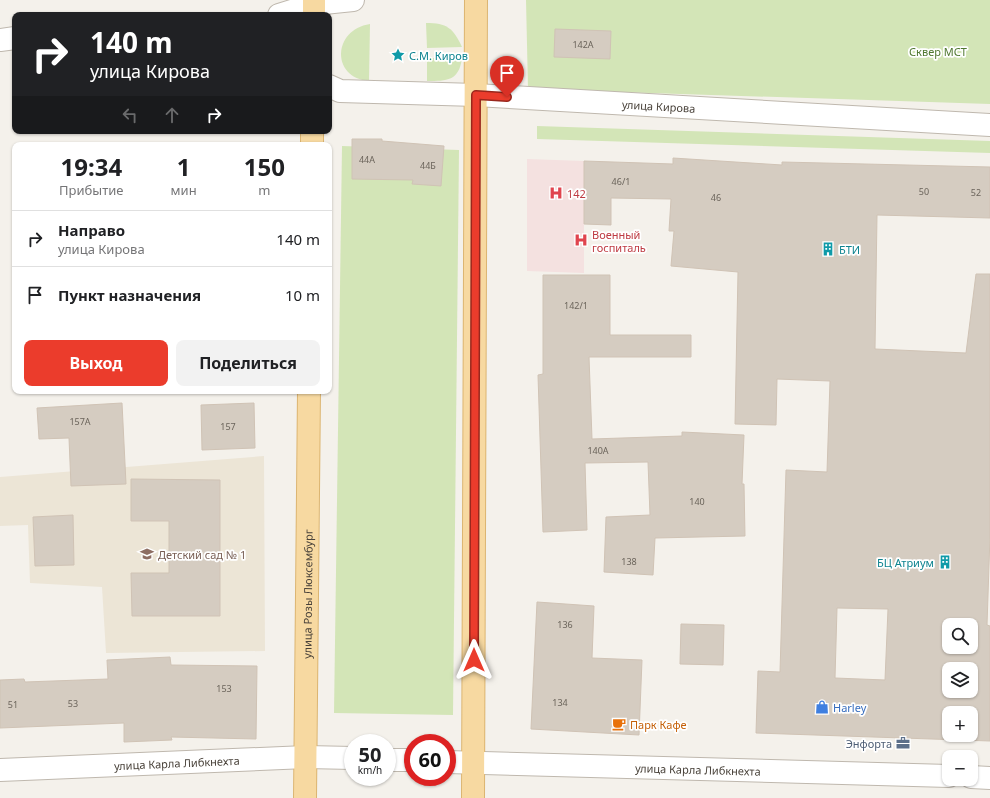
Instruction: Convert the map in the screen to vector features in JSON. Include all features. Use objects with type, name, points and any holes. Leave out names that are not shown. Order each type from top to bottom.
[{"type":"main road","points":[[472,798],[474,762],[476,0]]},
{"type":"main road","name":"улица Розы Люксембург","points":[[305,798],[310,394]]},
{"type":"street","points":[[291,12],[314,6],[353,0]]},
{"type":"street","points":[[0,40],[12,38]]},
{"type":"street","name":"улица Кирова","points":[[332,87],[340,91],[476,95],[990,125]]},
{"type":"street","name":"улица Карла Либкнехта","points":[[0,770],[306,757],[344,758]]},
{"type":"street","name":"улица Карла Либкнехта","points":[[456,762],[942,776]]},
{"type":"street","points":[[978,777],[990,778]]},
{"type":"shaded area","name":"142","points":[[527,159],[584,161],[584,273],[527,271]]},
{"type":"shaded area","name":"Детский сад № 1","points":[[264,456],[265,651],[106,653],[102,587],[30,583],[28,525],[0,526],[0,477]]},
{"type":"green space","name":"Сквер МСТ","points":[[526,0],[990,0],[990,104],[528,89]]},
{"type":"green space","points":[[426,23],[439,24],[448,28],[456,35],[462,47],[427,48]]},
{"type":"green space","points":[[370,24],[369,81],[357,78],[348,72],[343,63],[341,54],[343,44],[348,35],[357,28]]},
{"type":"green space","points":[[427,58],[462,58],[458,71],[451,78],[440,81],[427,81]]},
{"type":"green space","points":[[537,126],[990,141],[990,153],[537,139]]},
{"type":"green space","points":[[342,146],[459,150],[453,715],[334,713]]},
{"type":"building","points":[[555,29],[611,31],[610,59],[554,57]]},
{"type":"building","points":[[352,139],[382,139],[382,141],[444,146],[441,186],[412,184],[413,180],[352,179]]},
{"type":"building","points":[[673,158],[782,165],[782,162],[990,167],[990,218],[877,215],[875,349],[966,353],[976,274],[990,274],[990,536],[987,625],[990,626],[990,741],[978,741],[978,706],[942,706],[942,739],[756,733],[758,671],[780,672],[786,470],[827,472],[830,381],[777,379],[776,425],[735,424],[738,272],[671,266],[674,231],[669,231],[671,199],[611,198],[611,225],[584,224],[584,161],[673,164]],"holes":[[[837,608],[888,609],[885,680],[835,678]]]},
{"type":"building","points":[[543,275],[610,275],[610,335],[691,335],[691,357],[589,357],[592,439],[682,436],[682,432],[744,435],[742,484],[744,484],[745,536],[655,538],[653,575],[604,572],[606,517],[650,515],[648,462],[585,463],[587,530],[543,532],[538,375],[543,374]]},
{"type":"building","points":[[122,403],[126,484],[71,486],[69,438],[39,439],[37,408]]},
{"type":"building","points":[[254,403],[255,448],[202,450],[201,405]]},
{"type":"building","points":[[131,479],[220,480],[220,616],[132,616],[131,573],[169,573],[169,521],[131,521]]},
{"type":"building","points":[[73,515],[74,565],[35,566],[33,517]]},
{"type":"building","points":[[537,602],[594,606],[592,658],[642,660],[639,735],[531,729]]},
{"type":"building","points":[[681,624],[724,625],[723,665],[680,664]]},
{"type":"building","points":[[170,657],[171,665],[257,666],[256,739],[171,737],[172,740],[124,742],[124,723],[0,728],[0,680],[24,679],[25,682],[108,679],[107,660]]},
{"type":"place","name":"С.М. Киров","points":[[398,55]]},
{"type":"place","name":"142","points":[[556,193]]},
{"type":"place","name":"Военный госпиталь","points":[[581,240]]},
{"type":"place","name":"БТИ","points":[[828,249]]},
{"type":"place","name":"Детский сад № 1","points":[[147,554]]},
{"type":"place","name":"БЦ Атриум","points":[[945,562]]},
{"type":"place","name":"Harley","points":[[822,707]]},
{"type":"place","name":"Парк Кафе","points":[[619,724]]},
{"type":"place","name":"Энфорта","points":[[903,743]]},
{"type":"route","points":[[474,660],[476,95],[507,97]]}]
